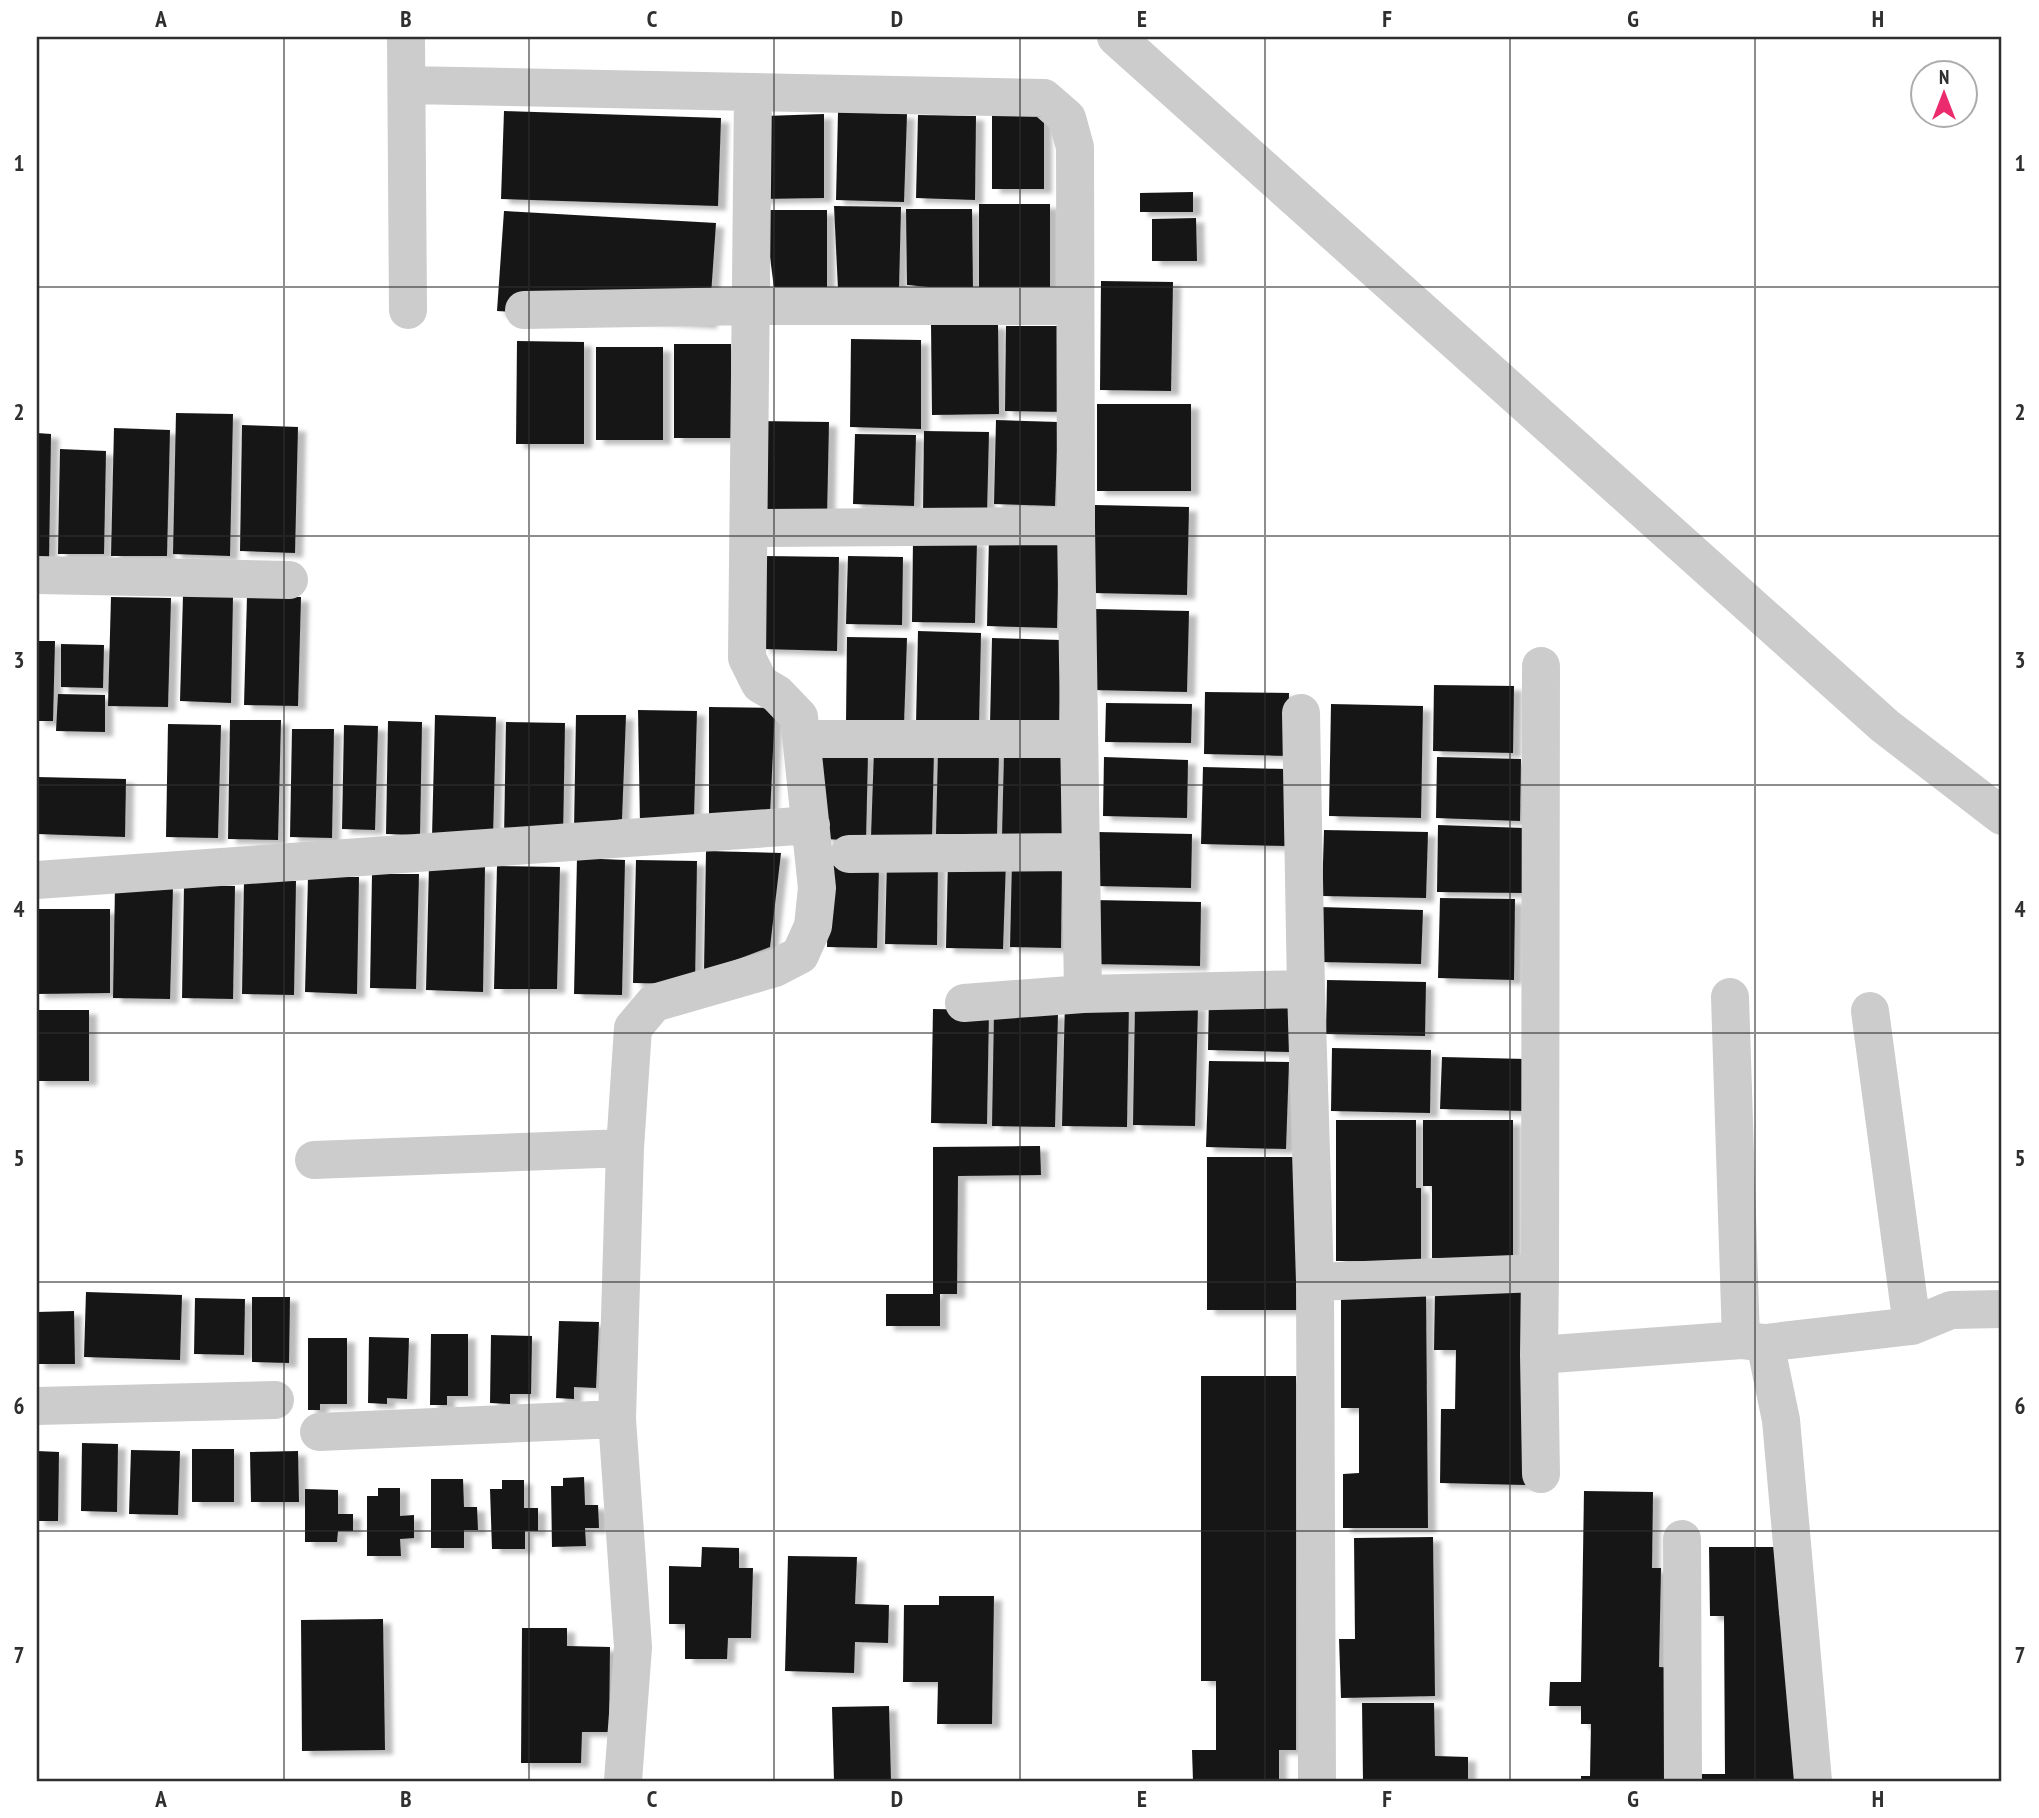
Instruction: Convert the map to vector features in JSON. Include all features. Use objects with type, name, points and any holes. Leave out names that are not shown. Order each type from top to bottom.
[{"type":"street","points":[[406,37],[408,310]]},
{"type":"street","points":[[1116,37],[1885,726],[2002,816]]},
{"type":"street","points":[[407,85],[1044,98],[1067,118],[1075,147],[1076,526],[1083,994]]},
{"type":"street","points":[[624,1781],[633,1647],[617,1419],[625,1149],[634,1028],[654,1003],[775,968],[800,955],[813,926],[817,888],[799,717],[777,694],[760,684],[747,658],[753,92]]},
{"type":"street","points":[[524,310],[751,306],[1075,306]]},
{"type":"street","points":[[750,528],[1076,526]]},
{"type":"street","points":[[37,575],[289,580]]},
{"type":"street","points":[[1541,666],[1541,1474]]},
{"type":"street","points":[[1301,713],[1315,1282],[1317,1781]]},
{"type":"street","points":[[803,739],[1079,739]]},
{"type":"street","points":[[37,880],[811,825]]},
{"type":"street","points":[[849,854],[1081,852]]},
{"type":"street","points":[[964,1003],[1083,994],[1306,989]]},
{"type":"street","points":[[1730,997],[1753,1341],[1782,1420],[1813,1781]]},
{"type":"street","points":[[1870,1011],[1912,1326]]},
{"type":"street","points":[[314,1160],[625,1149]]},
{"type":"street","points":[[1315,1282],[1540,1273]]},
{"type":"street","points":[[1539,1355],[1753,1341],[1912,1326],[1951,1310],[2002,1309]]},
{"type":"street","points":[[37,1406],[275,1400]]},
{"type":"street","points":[[319,1432],[617,1419]]},
{"type":"street","points":[[1682,1539],[1683,1781]]},
{"type":"building","points":[[504,111],[721,118],[718,206],[501,199]]},
{"type":"building","points":[[838,112],[907,114],[904,202],[836,200]]},
{"type":"building","points":[[824,114],[824,198],[758,199],[765,116]]},
{"type":"building","points":[[918,115],[976,116],[975,200],[916,198]]},
{"type":"building","points":[[992,115],[1044,115],[1044,189],[992,189]]},
{"type":"building","points":[[1193,192],[1193,212],[1140,212],[1140,193]]},
{"type":"building","points":[[979,204],[1050,204],[1050,298],[979,298]]},
{"type":"building","points":[[834,206],[901,207],[899,289],[838,289]]},
{"type":"building","points":[[906,209],[972,209],[973,291],[907,285]]},
{"type":"building","points":[[764,210],[827,210],[827,296],[774,288]]},
{"type":"building","points":[[504,211],[716,223],[709,324],[497,311]]},
{"type":"building","points":[[1196,218],[1197,261],[1152,261],[1152,219]]},
{"type":"building","points":[[1101,281],[1173,282],[1171,391],[1100,390]]},
{"type":"building","points":[[931,324],[998,324],[999,414],[932,415]]},
{"type":"building","points":[[1006,326],[1067,326],[1067,412],[1005,411]]},
{"type":"building","points":[[851,339],[921,340],[921,429],[850,427]]},
{"type":"building","points":[[517,341],[584,342],[584,444],[516,444]]},
{"type":"building","points":[[674,344],[731,344],[731,438],[674,438]]},
{"type":"building","points":[[596,347],[663,347],[663,440],[596,440]]},
{"type":"building","points":[[1097,404],[1191,404],[1191,491],[1097,491]]},
{"type":"building","points":[[176,413],[233,414],[230,556],[173,554]]},
{"type":"building","points":[[996,420],[1058,422],[1055,506],[994,504]]},
{"type":"building","points":[[756,421],[829,422],[827,517],[754,516]]},
{"type":"building","points":[[242,425],[298,427],[295,553],[240,551]]},
{"type":"building","points":[[114,428],[170,430],[167,556],[111,556]]},
{"type":"building","points":[[924,431],[989,432],[987,514],[923,512]]},
{"type":"building","points":[[37,433],[51,434],[49,561],[37,561]]},
{"type":"building","points":[[855,434],[916,435],[914,506],[853,504]]},
{"type":"building","points":[[60,449],[106,451],[104,554],[58,554]]},
{"type":"building","points":[[1095,505],[1189,507],[1187,595],[1093,593]]},
{"type":"building","points":[[989,537],[1059,538],[1057,628],[987,626]]},
{"type":"building","points":[[913,540],[977,541],[975,623],[912,622]]},
{"type":"building","points":[[764,556],[839,557],[837,651],[762,649]]},
{"type":"building","points":[[848,556],[903,557],[902,625],[846,624]]},
{"type":"building","points":[[183,595],[233,596],[231,703],[180,701]]},
{"type":"building","points":[[247,596],[301,597],[298,706],[244,705]]},
{"type":"building","points":[[111,597],[171,598],[168,707],[108,706]]},
{"type":"building","points":[[1094,609],[1189,611],[1187,692],[1092,690]]},
{"type":"building","points":[[918,631],[981,633],[979,725],[916,724]]},
{"type":"building","points":[[847,637],[907,638],[904,724],[846,722]]},
{"type":"building","points":[[992,638],[1061,640],[1059,725],[990,724]]},
{"type":"building","points":[[37,641],[55,641],[53,721],[37,721]]},
{"type":"building","points":[[61,644],[104,645],[103,688],[61,687]]},
{"type":"building","points":[[1434,685],[1514,686],[1513,753],[1433,751]]},
{"type":"building","points":[[1205,692],[1289,693],[1288,756],[1204,754]]},
{"type":"building","points":[[58,694],[105,695],[105,732],[56,731]]},
{"type":"building","points":[[1106,703],[1192,704],[1191,743],[1105,742]]},
{"type":"building","points":[[1331,704],[1423,706],[1421,818],[1329,816]]},
{"type":"building","points":[[709,707],[775,708],[770,815],[709,816]]},
{"type":"building","points":[[638,710],[697,711],[694,817],[640,824]]},
{"type":"building","points":[[435,715],[496,717],[493,838],[432,837]]},
{"type":"building","points":[[576,715],[626,715],[622,819],[574,829]]},
{"type":"building","points":[[230,720],[281,720],[278,840],[228,839]]},
{"type":"building","points":[[388,721],[422,722],[420,835],[386,834]]},
{"type":"building","points":[[506,722],[565,723],[563,840],[504,839]]},
{"type":"building","points":[[168,724],[221,725],[218,838],[166,837]]},
{"type":"building","points":[[344,725],[378,726],[375,830],[342,829]]},
{"type":"building","points":[[292,729],[334,729],[332,838],[290,837]]},
{"type":"building","points":[[874,749],[934,750],[932,837],[871,837]]},
{"type":"building","points":[[938,750],[999,752],[997,835],[936,834]]},
{"type":"building","points":[[818,752],[868,753],[866,841],[824,839]]},
{"type":"building","points":[[1004,753],[1067,754],[1065,837],[1002,836]]},
{"type":"building","points":[[1104,757],[1188,760],[1187,818],[1103,816]]},
{"type":"building","points":[[1437,757],[1521,759],[1520,821],[1436,818]]},
{"type":"building","points":[[1203,767],[1286,769],[1285,846],[1201,844]]},
{"type":"building","points":[[37,777],[126,779],[125,837],[37,834]]},
{"type":"building","points":[[1438,825],[1524,828],[1523,893],[1437,892]]},
{"type":"building","points":[[1324,830],[1428,832],[1426,898],[1322,896]]},
{"type":"building","points":[[1098,832],[1192,834],[1191,888],[1096,886]]},
{"type":"building","points":[[706,851],[781,853],[770,947],[704,972]]},
{"type":"building","points":[[577,858],[625,860],[622,995],[574,994]]},
{"type":"building","points":[[948,858],[1006,860],[1003,949],[946,948]]},
{"type":"building","points":[[636,860],[697,861],[695,984],[633,983]]},
{"type":"building","points":[[887,860],[938,861],[937,945],[885,944]]},
{"type":"building","points":[[1012,860],[1062,860],[1061,948],[1010,947]]},
{"type":"building","points":[[429,865],[485,867],[483,992],[426,990]]},
{"type":"building","points":[[829,865],[879,866],[877,948],[827,947]]},
{"type":"building","points":[[497,866],[560,867],[557,989],[494,989]]},
{"type":"building","points":[[372,874],[419,874],[416,989],[370,988]]},
{"type":"building","points":[[308,877],[359,877],[357,994],[305,992]]},
{"type":"building","points":[[244,880],[296,881],[294,995],[242,994]]},
{"type":"building","points":[[184,885],[235,886],[233,999],[182,998]]},
{"type":"building","points":[[115,886],[173,887],[170,999],[113,998]]},
{"type":"building","points":[[1440,898],[1515,899],[1514,980],[1438,978]]},
{"type":"building","points":[[1093,900],[1201,902],[1200,966],[1091,964]]},
{"type":"building","points":[[1320,907],[1423,910],[1421,964],[1319,962]]},
{"type":"building","points":[[37,909],[110,909],[110,993],[37,994]]},
{"type":"building","points":[[1327,980],[1426,982],[1425,1036],[1326,1034]]},
{"type":"building","points":[[1209,993],[1290,994],[1289,1052],[1208,1050]]},
{"type":"building","points":[[1065,1000],[1129,1001],[1127,1127],[1062,1126]]},
{"type":"building","points":[[1135,1003],[1198,1005],[1195,1126],[1133,1125]]},
{"type":"building","points":[[933,1009],[989,1010],[987,1124],[931,1123]]},
{"type":"building","points":[[37,1010],[89,1010],[89,1081],[37,1081]]},
{"type":"building","points":[[994,1012],[1058,1013],[1055,1127],[992,1126]]},
{"type":"building","points":[[1332,1048],[1431,1050],[1430,1113],[1331,1111]]},
{"type":"building","points":[[1442,1057],[1527,1059],[1525,1111],[1440,1109]]},
{"type":"building","points":[[1209,1061],[1289,1062],[1286,1149],[1206,1147]]},
{"type":"building","points":[[1336,1120],[1416,1120],[1416,1188],[1421,1188],[1421,1261],[1336,1261]]},
{"type":"building","points":[[1423,1120],[1513,1120],[1513,1258],[1432,1258],[1432,1186],[1423,1186]]},
{"type":"building","points":[[1040,1146],[1041,1175],[958,1176],[957,1294],[940,1294],[940,1326],[886,1326],[886,1294],[933,1294],[933,1147]]},
{"type":"building","points":[[1207,1157],[1297,1157],[1297,1310],[1207,1310]]},
{"type":"building","points":[[1435,1291],[1524,1292],[1530,1485],[1440,1483],[1441,1409],[1455,1409],[1456,1350],[1434,1350]]},
{"type":"building","points":[[86,1292],[182,1295],[180,1360],[84,1357]]},
{"type":"building","points":[[1341,1293],[1426,1293],[1428,1528],[1343,1528],[1343,1474],[1359,1473],[1359,1408],[1341,1408]]},
{"type":"building","points":[[252,1297],[290,1297],[289,1363],[252,1362]]},
{"type":"building","points":[[195,1298],[245,1299],[244,1355],[194,1354]]},
{"type":"building","points":[[74,1311],[75,1364],[37,1364],[37,1312]]},
{"type":"building","points":[[559,1321],[599,1322],[596,1388],[574,1387],[574,1399],[556,1398]]},
{"type":"building","points":[[431,1334],[468,1334],[468,1396],[447,1396],[447,1405],[430,1405]]},
{"type":"building","points":[[491,1335],[532,1336],[531,1394],[510,1394],[510,1404],[490,1403]]},
{"type":"building","points":[[369,1337],[409,1338],[407,1399],[387,1398],[387,1404],[368,1403]]},
{"type":"building","points":[[308,1338],[347,1338],[347,1404],[320,1404],[320,1410],[308,1410]]},
{"type":"building","points":[[1201,1376],[1296,1376],[1296,1750],[1279,1750],[1279,1781],[1193,1781],[1192,1750],[1216,1750],[1216,1681],[1201,1681]]},
{"type":"building","points":[[82,1443],[118,1444],[117,1512],[81,1511]]},
{"type":"building","points":[[192,1449],[234,1449],[234,1502],[192,1502]]},
{"type":"building","points":[[131,1450],[180,1451],[178,1515],[129,1514]]},
{"type":"building","points":[[37,1451],[59,1452],[58,1521],[37,1521]]},
{"type":"building","points":[[298,1451],[299,1502],[251,1502],[250,1452]]},
{"type":"building","points":[[584,1477],[585,1505],[598,1505],[599,1528],[585,1528],[586,1546],[552,1547],[551,1486],[563,1486],[563,1478]]},
{"type":"building","points":[[431,1479],[463,1479],[464,1507],[477,1507],[478,1530],[464,1530],[464,1548],[431,1548]]},
{"type":"building","points":[[502,1480],[524,1480],[524,1508],[538,1508],[538,1531],[525,1531],[525,1549],[492,1549],[490,1489],[502,1489]]},
{"type":"building","points":[[378,1488],[400,1488],[400,1516],[414,1515],[414,1538],[400,1539],[401,1556],[367,1556],[367,1496],[378,1496]]},
{"type":"building","points":[[305,1489],[338,1490],[338,1514],[353,1514],[353,1531],[338,1531],[337,1542],[305,1542]]},
{"type":"building","points":[[1584,1491],[1653,1492],[1652,1568],[1661,1568],[1659,1667],[1678,1668],[1676,1781],[1581,1781],[1581,1776],[1590,1776],[1591,1724],[1581,1724],[1581,1706],[1549,1706],[1550,1682],[1581,1682]]},
{"type":"building","points":[[1433,1537],[1435,1696],[1341,1698],[1339,1639],[1355,1639],[1354,1538]]},
{"type":"building","points":[[702,1547],[739,1548],[739,1568],[753,1568],[751,1638],[728,1638],[727,1659],[685,1659],[685,1624],[669,1624],[669,1566],[701,1567]]},
{"type":"building","points":[[1709,1547],[1778,1547],[1779,1615],[1788,1615],[1800,1781],[1701,1781],[1701,1774],[1725,1774],[1724,1616],[1710,1616]]},
{"type":"building","points":[[788,1556],[857,1557],[855,1604],[889,1605],[888,1643],[855,1642],[854,1673],[785,1671]]},
{"type":"building","points":[[939,1596],[994,1596],[992,1724],[937,1724],[938,1682],[903,1682],[904,1605],[939,1605]]},
{"type":"building","points":[[383,1619],[385,1750],[302,1751],[301,1620]]},
{"type":"building","points":[[522,1628],[567,1628],[567,1646],[610,1647],[609,1732],[582,1732],[581,1763],[521,1763]]},
{"type":"building","points":[[1362,1703],[1434,1703],[1435,1756],[1468,1757],[1468,1781],[1363,1781]]},
{"type":"building","points":[[889,1706],[891,1781],[834,1781],[832,1707]]}]
